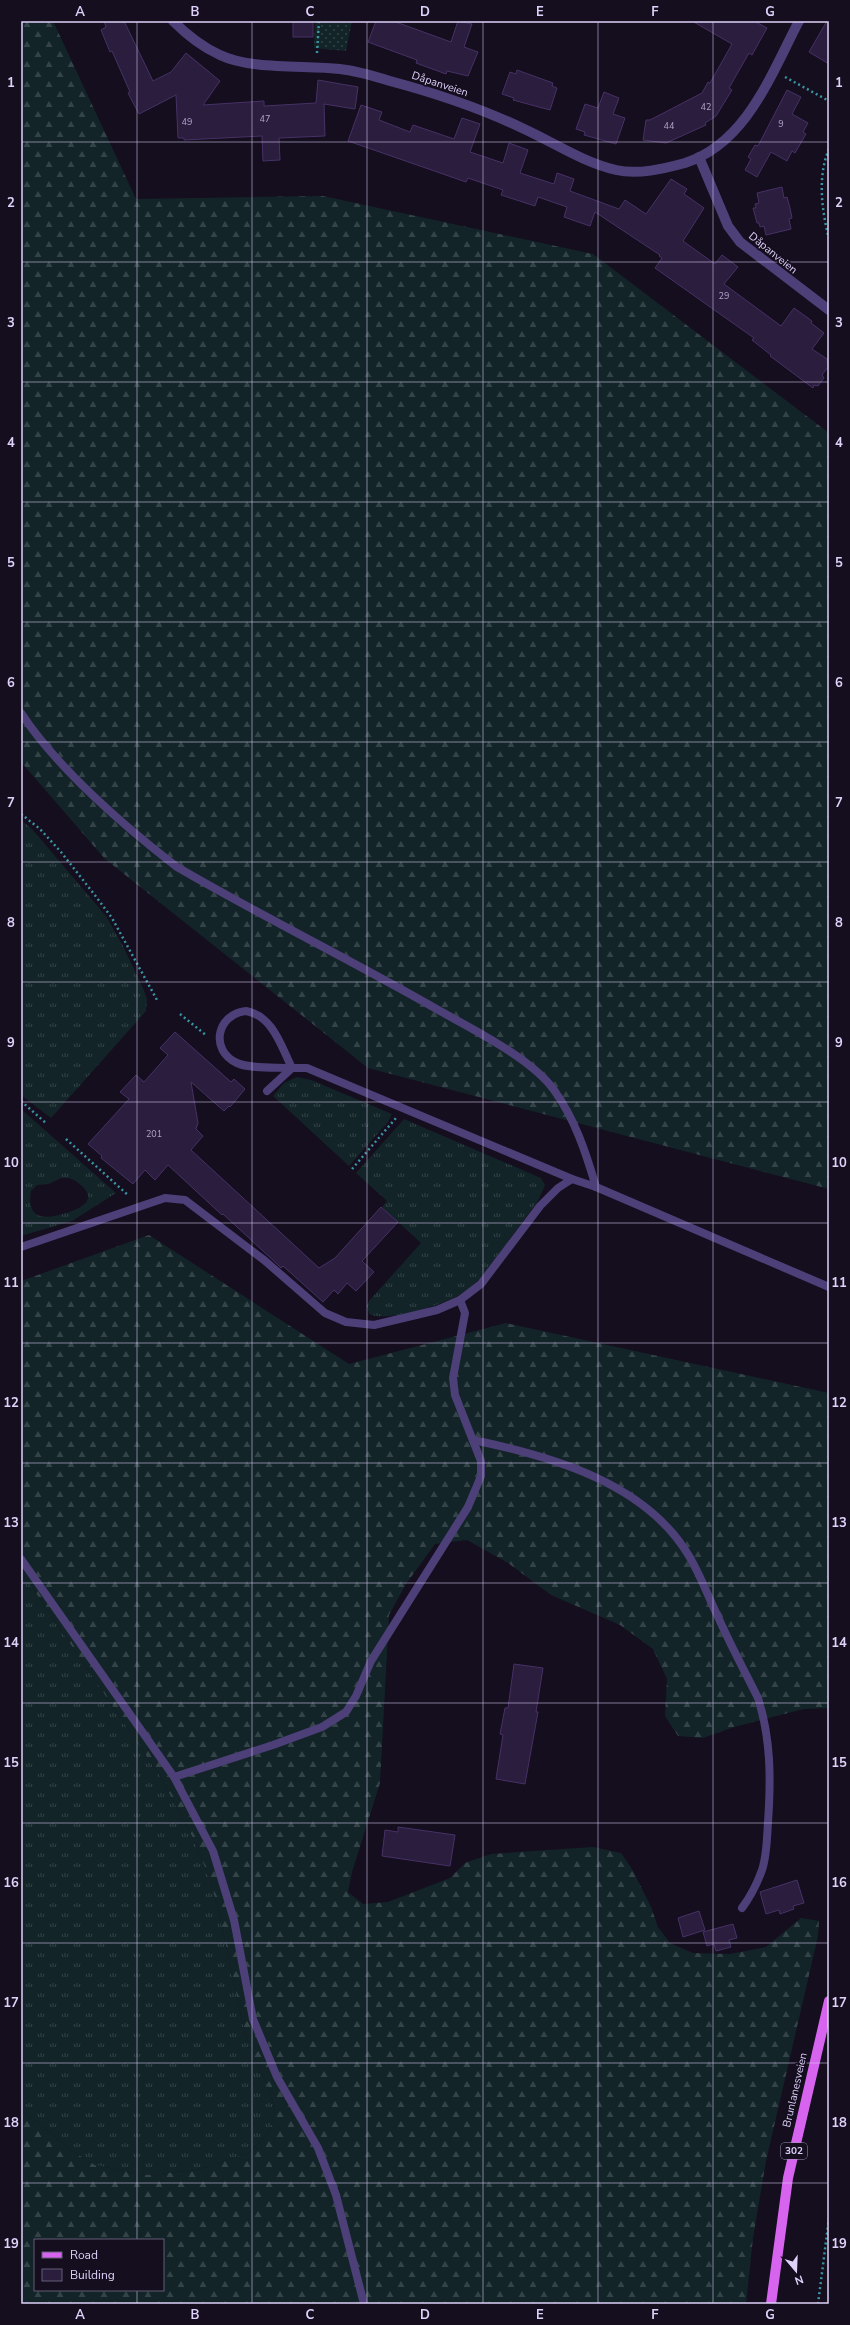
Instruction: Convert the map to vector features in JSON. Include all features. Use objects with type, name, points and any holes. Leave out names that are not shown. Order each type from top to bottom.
[{"type":"main road","name":"Brunlanesveien","points":[[771,2304],[788,2178],[829,2001]]},
{"type":"street","name":"Dåpanveien","points":[[173,21],[188,37],[221,56],[245,63],[342,69],[390,81],[460,103],[521,127],[576,156],[616,170],[643,172],[663,168],[699,157],[734,132],[751,110],[774,71],[797,22]]},
{"type":"street","name":"Dåpanveien","points":[[699,157],[728,226],[740,242],[829,310]]},
{"type":"lane","points":[[21,713],[78,780],[148,846],[177,867],[397,986],[520,1058],[553,1089],[570,1116],[583,1145],[596,1187]]},
{"type":"lane","points":[[292,1068],[271,1026],[257,1014],[241,1012],[230,1017],[220,1029],[219,1043],[224,1052],[236,1063],[292,1068],[307,1068],[572,1179],[596,1187],[829,1287]]},
{"type":"lane","points":[[267,1091],[292,1068]]},
{"type":"lane","points":[[21,1248],[165,1198],[185,1200],[264,1260],[325,1313],[346,1322],[374,1325],[437,1310],[460,1300],[481,1284],[540,1206],[558,1188],[572,1179]]},
{"type":"lane","points":[[174,1777],[322,1727],[346,1712],[356,1696],[372,1661],[468,1507],[481,1476],[482,1461],[455,1395],[453,1378],[465,1314],[460,1300]]},
{"type":"lane","points":[[473,1440],[553,1461],[588,1474],[611,1486],[642,1505],[660,1521],[689,1556],[758,1698],[768,1735],[770,1792],[767,1839],[762,1869],[752,1894],[742,1908]]},
{"type":"lane","points":[[21,1559],[174,1777],[213,1851],[234,1920],[253,2019],[277,2077],[318,2148],[336,2195],[364,2304]]},
{"type":"path","points":[[316,68],[318,21]]},
{"type":"path","points":[[774,71],[829,101]]},
{"type":"path","points":[[829,149],[824,164],[822,188],[829,239]]},
{"type":"path","points":[[21,814],[40,829],[62,852],[112,918],[157,1000]]},
{"type":"path","points":[[180,1014],[201,1034],[219,1043]]},
{"type":"path","points":[[21,1101],[46,1124]]},
{"type":"path","points":[[352,1169],[394,1122],[403,1107]]},
{"type":"path","points":[[66,1139],[140,1206]]},
{"type":"path","points":[[818,2304],[829,2218]]},
{"type":"green space","points":[[21,21],[53,21],[136,199],[323,196],[593,254],[829,433],[829,1189],[368,1068],[105,859],[21,762]]},
{"type":"green space","points":[[315,21],[352,21],[346,51],[314,48]]},
{"type":"green space","points":[[21,820],[32,829],[106,916],[122,944],[147,999],[146,1011],[51,1118],[21,1095]]},
{"type":"green space","points":[[297,1077],[311,1080],[392,1114],[388,1122],[349,1166],[273,1096],[284,1083]]},
{"type":"green space","points":[[21,1109],[116,1193],[72,1221],[21,1236]],"holes":[[[64,1178],[74,1180],[86,1191],[88,1200],[85,1204],[71,1211],[51,1217],[39,1216],[34,1213],[31,1208],[30,1201],[31,1191],[37,1185],[49,1184]]]},
{"type":"green space","points":[[404,1119],[541,1178],[545,1185],[538,1201],[480,1279],[467,1290],[450,1300],[414,1312],[400,1315],[377,1316],[369,1314],[367,1306],[369,1301],[421,1243],[382,1207],[387,1201],[356,1173]]},
{"type":"green space","points":[[149,1235],[349,1364],[506,1323],[829,1393],[829,1708],[804,1709],[734,1727],[703,1738],[678,1736],[665,1716],[667,1679],[653,1649],[620,1625],[551,1595],[508,1563],[467,1540],[435,1544],[406,1584],[389,1615],[380,1783],[352,1872],[348,1892],[363,1904],[388,1902],[450,1878],[465,1863],[491,1854],[593,1847],[621,1853],[632,1869],[651,1907],[658,1927],[670,1943],[693,1953],[730,1954],[766,1947],[801,1918],[819,1921],[818,1936],[766,2161],[753,2238],[746,2304],[21,2304],[21,2111],[39,2123],[69,2149],[95,2165],[145,2175],[197,2170],[249,2153],[269,2132],[275,2111],[270,2092],[245,2035],[219,1912],[209,1877],[192,1836],[160,1776],[21,1571],[21,1281]]},
{"type":"green space","points":[[21,1571],[160,1776],[192,1836],[209,1877],[219,1912],[245,2035],[270,2092],[275,2111],[269,2132],[249,2153],[197,2170],[145,2175],[95,2165],[69,2149],[39,2123],[21,2111]]},
{"type":"building","points":[[104,21],[124,21],[153,81],[171,72],[186,53],[220,81],[203,105],[264,101],[264,106],[316,103],[318,80],[358,87],[355,109],[324,104],[325,136],[279,138],[280,160],[263,161],[262,136],[184,140],[184,138],[178,138],[176,95],[139,114],[128,93],[130,92],[112,51],[110,52],[101,30],[106,27]]},
{"type":"building","points":[[293,21],[313,21],[313,37],[293,37]]},
{"type":"building","points":[[376,21],[393,21],[451,42],[458,21],[472,24],[464,47],[478,52],[468,76],[447,71],[446,74],[416,63],[417,60],[368,42]]},
{"type":"building","points":[[692,21],[754,21],[767,28],[752,55],[749,53],[729,88],[732,90],[716,116],[705,123],[706,125],[666,143],[643,140],[646,120],[650,120],[702,93],[708,82],[710,83],[732,44]]},
{"type":"building","points":[[827,21],[829,21],[829,64],[809,52]]},
{"type":"building","points":[[517,70],[553,83],[552,86],[557,88],[550,110],[513,100],[514,98],[502,94],[510,72],[516,74]]},
{"type":"building","points":[[787,90],[801,97],[792,114],[808,123],[803,132],[806,134],[795,153],[792,151],[787,161],[771,152],[757,177],[745,170],[751,159],[748,157],[755,145],[758,146]]},
{"type":"building","points":[[604,92],[619,98],[613,114],[625,118],[616,144],[584,135],[585,132],[576,129],[585,104],[598,108]]},
{"type":"building","points":[[361,105],[382,112],[379,120],[410,132],[413,125],[454,139],[462,118],[480,124],[470,152],[503,163],[509,143],[528,150],[520,173],[554,184],[557,173],[574,179],[570,191],[619,209],[625,200],[646,214],[671,179],[687,189],[684,194],[704,208],[683,241],[715,264],[722,255],[738,267],[724,284],[781,326],[794,308],[812,321],[811,323],[824,333],[812,349],[827,359],[828,367],[822,375],[824,378],[818,386],[814,385],[813,388],[770,356],[771,355],[752,340],[754,338],[655,268],[662,258],[659,256],[660,255],[595,212],[590,226],[564,217],[567,207],[538,197],[535,206],[501,195],[503,190],[468,178],[466,182],[348,141]]},
{"type":"building","points":[[782,187],[784,198],[787,197],[790,208],[792,218],[789,219],[791,229],[766,235],[764,226],[760,227],[759,223],[757,223],[753,208],[756,208],[755,204],[759,203],[757,193]]},
{"type":"building","points":[[175,1032],[231,1082],[234,1079],[245,1089],[230,1107],[229,1106],[224,1111],[191,1082],[198,1123],[196,1129],[203,1136],[191,1150],[319,1268],[335,1258],[381,1207],[398,1222],[362,1261],[374,1272],[356,1291],[347,1283],[338,1294],[334,1290],[323,1302],[283,1266],[281,1268],[168,1165],[155,1180],[145,1170],[133,1184],[101,1158],[102,1156],[88,1144],[129,1099],[120,1092],[136,1075],[144,1082],[168,1055],[160,1048]]},
{"type":"building","points":[[514,1664],[543,1668],[536,1712],[538,1712],[525,1784],[496,1779],[503,1735],[500,1734],[505,1708],[508,1708]]},
{"type":"building","points":[[398,1827],[455,1835],[450,1866],[382,1856],[385,1830],[398,1832]]},
{"type":"building","points":[[797,1880],[804,1903],[793,1906],[794,1909],[780,1914],[779,1910],[766,1914],[760,1892]]},
{"type":"building","points":[[699,1911],[705,1930],[683,1937],[678,1918]]},
{"type":"building","points":[[733,1924],[737,1938],[729,1940],[731,1947],[716,1951],[714,1944],[707,1946],[703,1932]]}]
